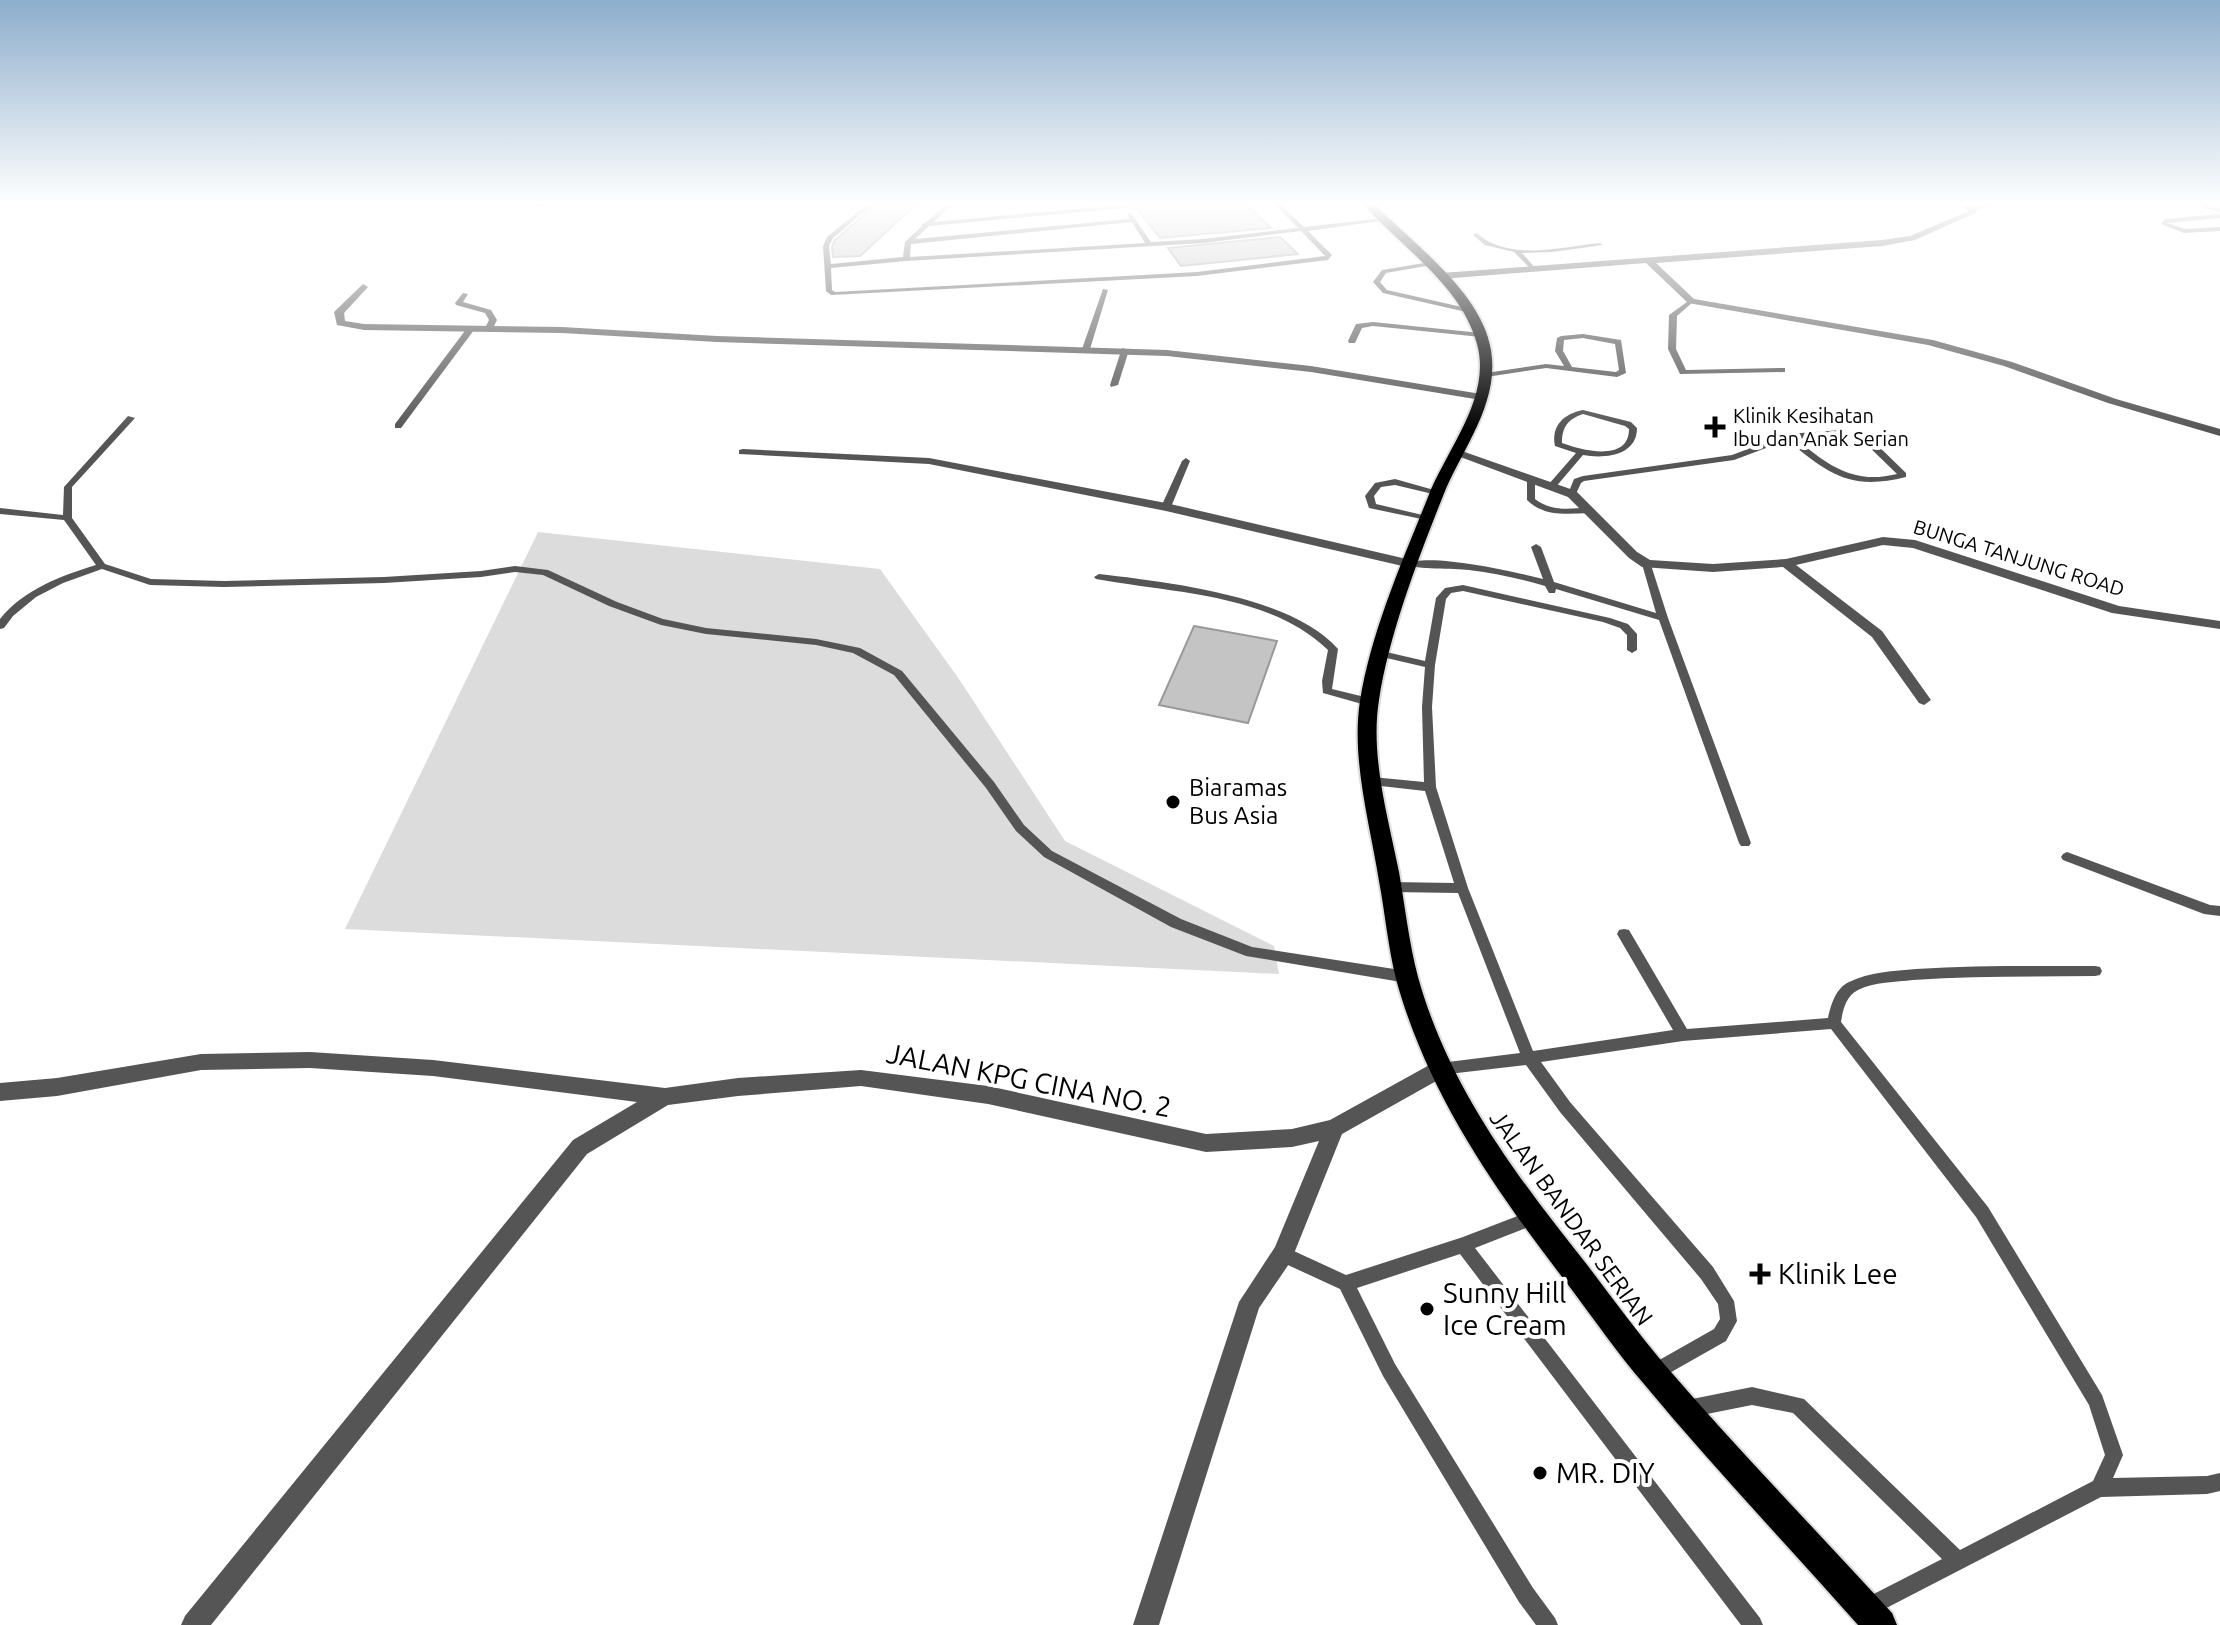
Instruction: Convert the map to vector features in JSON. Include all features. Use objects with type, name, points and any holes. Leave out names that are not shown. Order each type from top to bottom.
[{"type":"main road","name":"JALAN BANDAR SERIAN","points":[[1445,281],[1472,312],[1481,335],[1484,386],[1459,453],[1437,492],[1411,564],[1369,702],[1368,745],[1372,781],[1407,977],[1440,1069],[1474,1133],[1533,1218],[1653,1373],[1873,1617]]},
{"type":"street","points":[[1670,281],[1691,301],[1929,342],[2008,364],[2112,401],[2220,433]]},
{"type":"street","points":[[363,287],[339,312],[340,323],[470,330],[562,330],[717,339],[1125,350],[1484,386]]},
{"type":"street","points":[[743,452],[929,461],[1166,507],[1411,564]]},
{"type":"street","points":[[1459,453],[1572,494],[1633,555],[1647,564]]},
{"type":"street","name":"BUNGA TANJUNG ROAD","points":[[1647,564],[1713,568],[1786,563],[1883,541],[1915,544],[2117,610],[2220,625]]},
{"type":"street","points":[[1786,563],[1877,634],[1924,700]]},
{"type":"street","points":[[0,1092],[57,1087],[201,1062],[310,1060],[433,1068],[665,1097]]},
{"type":"street","name":"JALAN KPG CINA NO. 2","points":[[665,1097],[738,1087],[861,1078],[988,1095],[1206,1143],[1292,1138],[1334,1128],[1440,1069]]},
{"type":"street","points":[[194,1625],[580,1147],[665,1097]]},
{"type":"street","points":[[1146,1625],[1250,1302],[1283,1254],[1334,1128]]},
{"type":"lane","points":[[829,281],[829,291],[842,295],[1081,281]]},
{"type":"lane","points":[[1377,281],[1385,292],[1472,312]]},
{"type":"lane","points":[[1086,349],[1105,290]]},
{"type":"lane","points":[[465,294],[459,303],[488,312],[493,320],[488,330]]},
{"type":"lane","points":[[1691,301],[1673,315],[1672,349],[1683,372],[1782,370]]},
{"type":"lane","points":[[1352,341],[1359,326],[1373,324],[1481,335]]},
{"type":"lane","points":[[398,426],[470,330]]},
{"type":"lane","points":[[1484,386],[1546,366],[1617,375],[1623,371],[1618,342],[1583,336],[1561,338],[1559,351],[1569,368]]},
{"type":"lane","points":[[1114,385],[1125,350]]},
{"type":"lane","points":[[1551,487],[1580,453],[1618,452],[1633,436],[1633,428],[1619,420],[1583,412],[1571,414],[1560,424],[1557,440],[1558,444],[1580,453]]},
{"type":"lane","points":[[131,418],[68,487],[67,518],[102,566],[150,582],[224,584],[384,580],[515,569],[545,572],[613,604],[661,622],[706,631],[816,642],[856,650],[898,673],[990,785],[1020,828],[1048,854],[1176,923],[1251,952],[1407,977]]},
{"type":"lane","points":[[1572,494],[1577,481],[1583,479],[1734,457],[1788,437],[1857,435],[1866,439],[1903,475],[1860,480],[1835,474],[1788,437]]},
{"type":"lane","points":[[1166,507],[1186,461]]},
{"type":"lane","points":[[1531,480],[1531,500],[1540,508],[1556,512],[1590,510]]},
{"type":"lane","points":[[1428,519],[1372,506],[1369,496],[1378,485],[1395,482],[1437,492]]},
{"type":"lane","points":[[0,511],[67,518]]},
{"type":"lane","points":[[1536,547],[1553,587],[1549,606]]},
{"type":"lane","points":[[1411,564],[1452,564],[1553,587],[1663,618]]},
{"type":"lane","points":[[1647,564],[1663,618],[1745,843]]},
{"type":"lane","points":[[0,626],[14,608],[38,591],[102,566]]},
{"type":"lane","points":[[1099,577],[1142,581],[1206,594],[1289,619],[1317,632],[1333,649],[1327,691],[1369,702]]},
{"type":"lane","points":[[1632,650],[1634,641],[1624,626],[1479,591],[1448,590],[1441,598],[1427,707],[1430,787],[1462,888],[1529,1058],[1565,1107],[1707,1273],[1726,1301],[1729,1321],[1720,1335],[1653,1373]]},
{"type":"lane","points":[[1382,654],[1430,665]]},
{"type":"lane","points":[[1372,781],[1430,787]]},
{"type":"lane","points":[[2067,857],[2209,910],[2220,911]]},
{"type":"lane","points":[[1391,887],[1462,888]]},
{"type":"lane","points":[[1624,934],[1683,1035]]},
{"type":"lane","points":[[2095,971],[1889,976],[1854,985],[1837,1003],[1834,1023],[1982,1212],[2096,1401],[2114,1455],[2100,1488]]},
{"type":"lane","points":[[1440,1069],[1683,1035],[1834,1023]]},
{"type":"lane","points":[[1346,1283],[1463,1245],[1533,1218]]},
{"type":"lane","points":[[1463,1245],[1753,1625]]},
{"type":"lane","points":[[1283,1254],[1346,1283],[1389,1370],[1526,1595],[1548,1625]]},
{"type":"lane","points":[[1687,1409],[1752,1396],[1798,1405],[1957,1561]]},
{"type":"lane","points":[[1873,1617],[1957,1561],[2100,1488],[2220,1482]]},
{"type":"shaded area","points":[[538,532],[880,569],[959,679],[1065,841],[1274,946],[1279,974],[345,929]]},
{"type":"building","points":[[1194,626],[1277,641],[1248,723],[1159,705]]},
{"type":"place","name":"Klinik Kesihatan Ibu dan Anak Serian","points":[[1715,427]]},
{"type":"place","name":"Biaramas Bus Asia","points":[[1173,802]]},
{"type":"place","name":"Klinik Lee","points":[[1760,1274]]},
{"type":"place","name":"Sunny Hill Ice Cream","points":[[1427,1309]]},
{"type":"place","name":"MR. DIY","points":[[1540,1473]]}]
